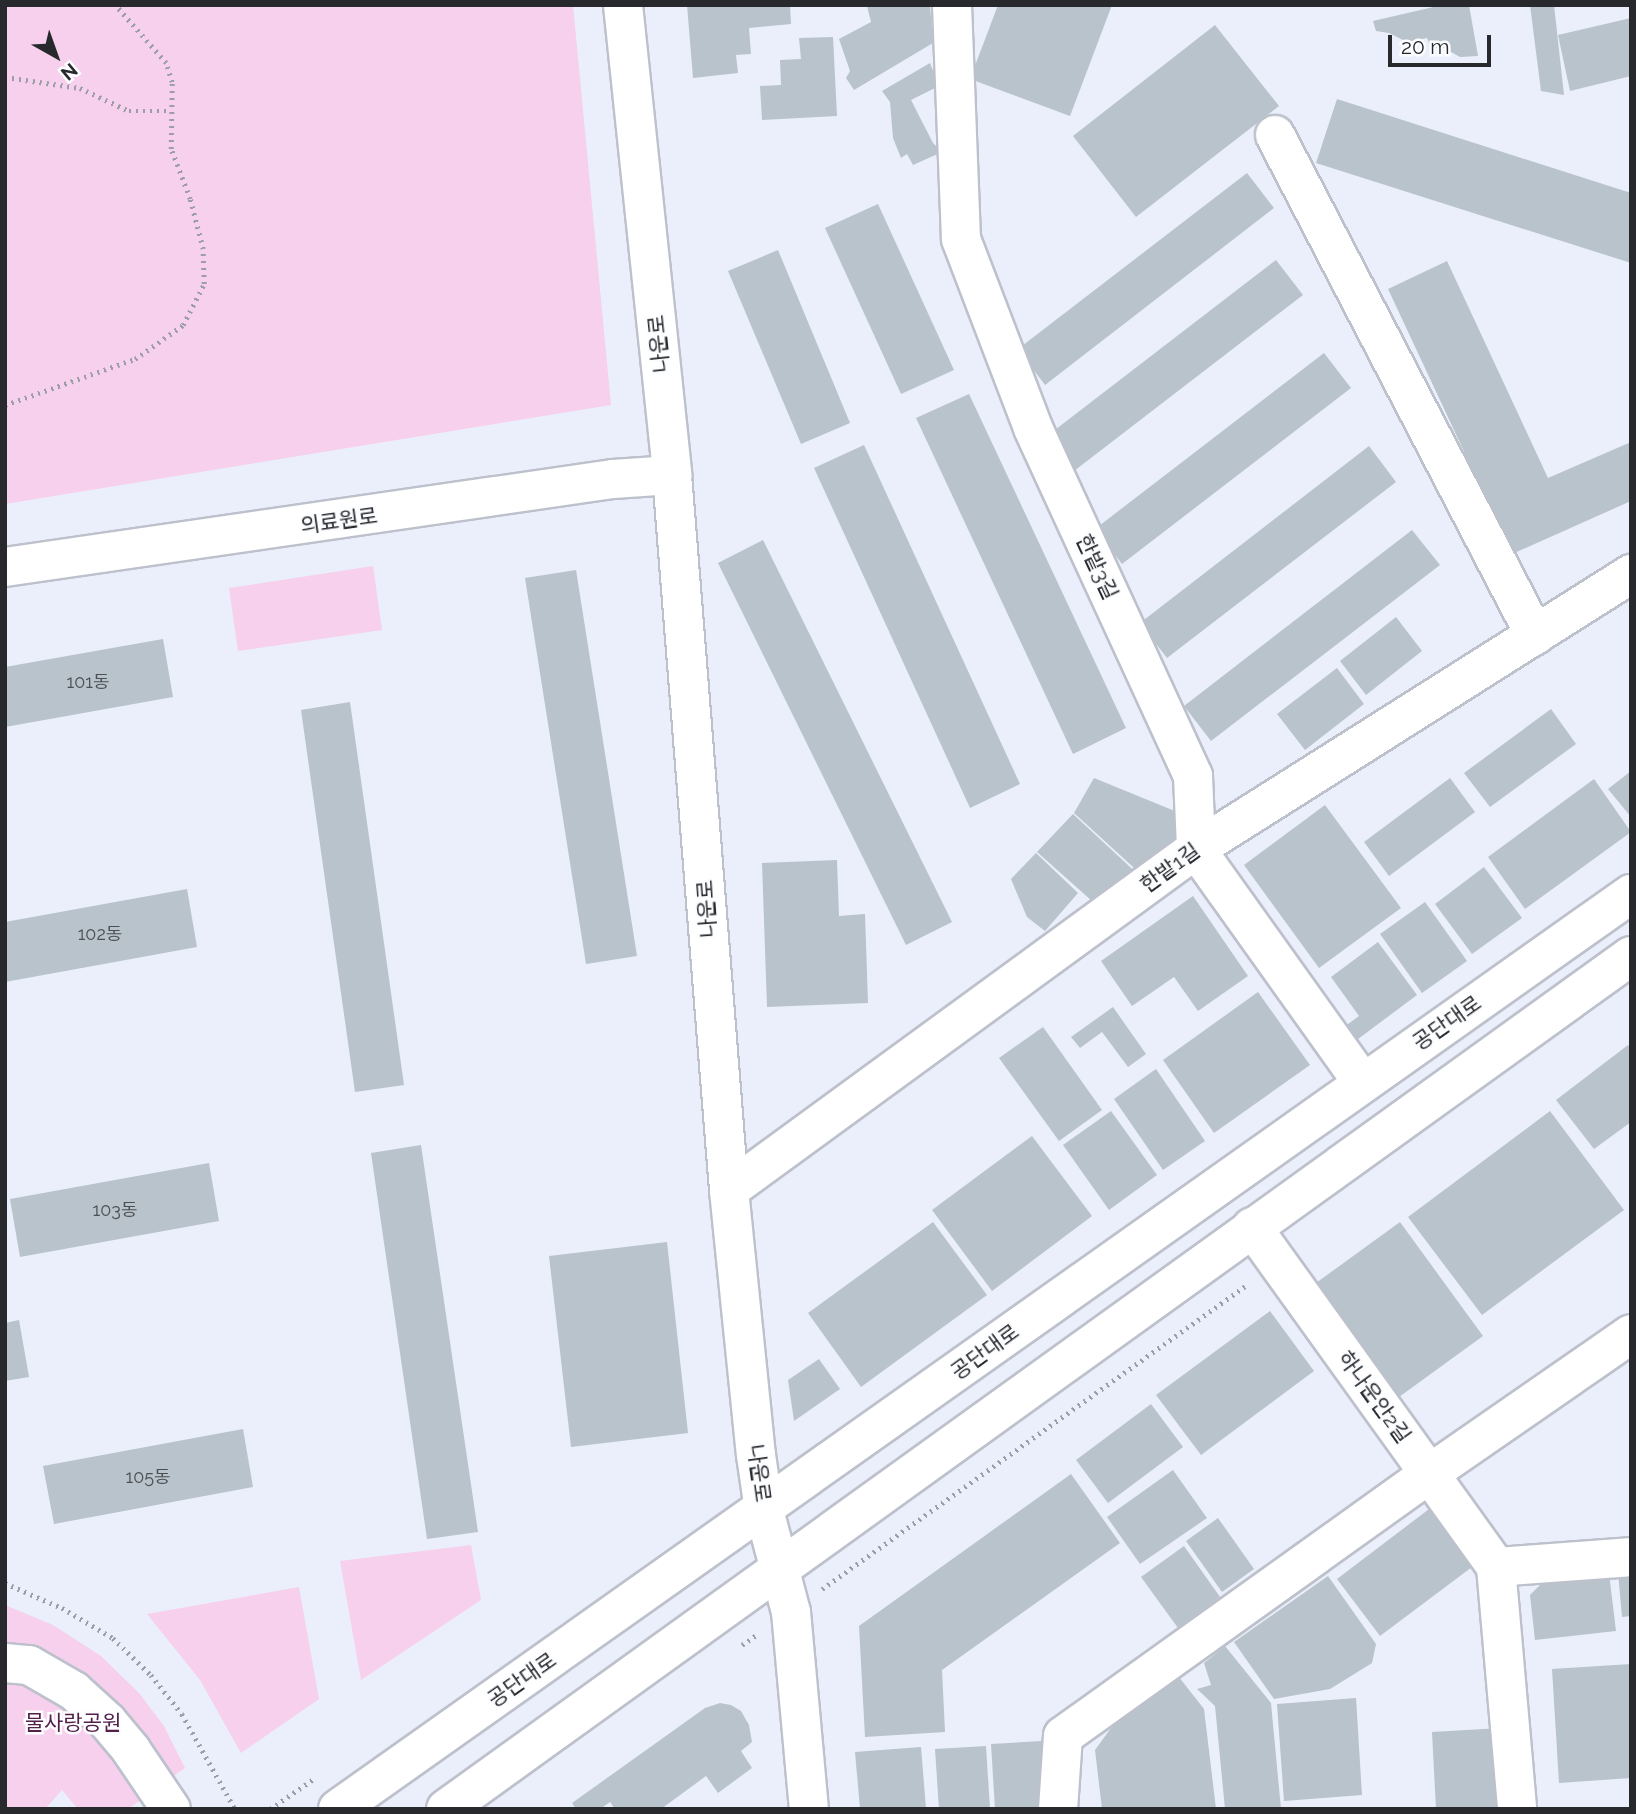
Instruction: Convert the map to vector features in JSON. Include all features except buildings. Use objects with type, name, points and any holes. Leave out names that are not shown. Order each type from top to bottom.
[{"type":"street","name":"나운로","points":[[623,5],[672,475],[729,1190],[764,1510],[789,1604],[796,1651],[810,1809]]},
{"type":"street","name":"한밭3길","points":[[951,5],[961,239],[1033,428],[1193,776],[1196,849]]},
{"type":"street","points":[[1275,135],[1535,635]]},
{"type":"street","name":"의료원로","points":[[5,568],[448,506],[613,479],[672,475]]},
{"type":"street","name":"한밭1길","points":[[729,1190],[1196,849],[1631,574]]},
{"type":"street","points":[[1196,849],[1362,1082]]},
{"type":"street","name":"공단대로","points":[[338,1809],[1631,894]]},
{"type":"street","points":[[446,1809],[1631,956]]},
{"type":"street","name":"하나운안2길","points":[[1252,1227],[1496,1567]]},
{"type":"street","points":[[1058,1809],[1063,1736],[1429,1474],[1631,1334]]},
{"type":"street","points":[[1517,1809],[1496,1567],[1631,1557]]},
{"type":"street","points":[[5,1663],[29,1665],[74,1691],[123,1741],[171,1809]]},
{"type":"path","points":[[5,405],[135,359],[183,325],[204,284],[203,249],[190,199],[171,149],[172,82],[166,63],[115,5]]},
{"type":"path","points":[[5,77],[80,88],[129,111],[170,110]]},
{"type":"path","points":[[826,1587],[1278,1262]]},
{"type":"path","points":[[5,1583],[62,1608],[113,1639],[151,1675],[182,1714],[235,1809]]},
{"type":"green space","points":[[5,5],[573,5],[611,405],[5,504]]},
{"type":"green space","points":[[373,566],[382,630],[238,651],[229,588]]},
{"type":"green space","points":[[471,1545],[481,1600],[361,1680],[340,1561]]},
{"type":"green space","points":[[299,1587],[319,1699],[241,1753],[200,1680],[147,1614]]},
{"type":"green space","name":"물사랑공원","points":[[5,1605],[53,1625],[101,1656],[139,1693],[164,1726],[185,1768],[128,1809],[78,1809],[62,1790],[45,1809],[5,1809]]}]
